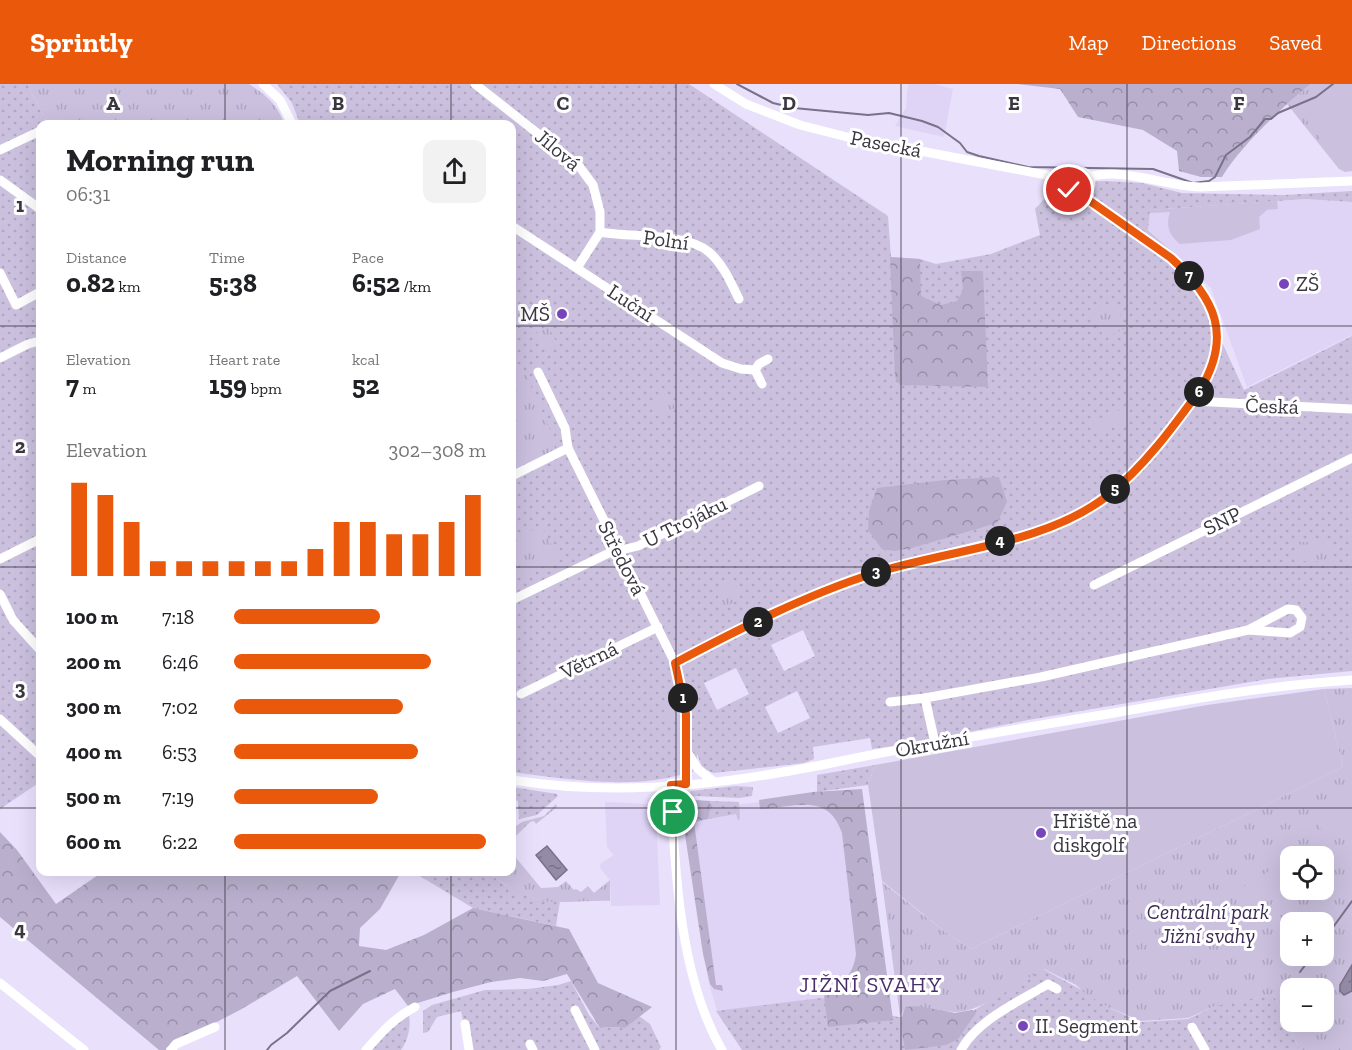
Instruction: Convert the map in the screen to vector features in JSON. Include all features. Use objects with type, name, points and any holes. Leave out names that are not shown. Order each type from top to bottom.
[{"type":"street","points":[[263,84],[280,100],[290,120]]},
{"type":"street","name":"Jílová","points":[[475,84],[579,166],[586,174],[597,194],[601,218],[600,232]]},
{"type":"street","name":"Pasecká","points":[[714,84],[746,104],[800,125],[847,137],[1067,179],[1076,171],[1083,172],[1089,177],[1131,176],[1185,187],[1352,181]]},
{"type":"street","points":[[0,150],[36,133]]},
{"type":"street","points":[[1067,179],[1069,190],[1076,195],[1084,194],[1089,188],[1089,177]]},
{"type":"street","points":[[0,180],[36,205]]},
{"type":"street","points":[[675,663],[849,581],[1027,535],[1061,522],[1106,497],[1143,461],[1192,401],[1208,376],[1216,357],[1218,338],[1215,316],[1210,304],[1196,284],[1171,258],[1090,201],[1084,194]]},
{"type":"street","name":"Luční","points":[[516,229],[722,363],[741,369],[755,370]]},
{"type":"street","points":[[577,268],[600,232]]},
{"type":"street","name":"Polní","points":[[600,232],[678,239],[699,245],[718,262],[739,299]]},
{"type":"street","points":[[0,273],[16,305],[36,294]]},
{"type":"street","points":[[0,358],[36,342]]},
{"type":"street","points":[[762,384],[755,370],[759,364],[768,359]]},
{"type":"street","name":"Středová","points":[[538,372],[564,428],[568,448],[675,663],[686,714],[686,784]]},
{"type":"street","name":"Česká","points":[[1192,401],[1352,409]]},
{"type":"street","points":[[516,474],[568,448]]},
{"type":"street","name":"SNP","points":[[1094,585],[1352,458]]},
{"type":"street","name":"U Trojáku","points":[[516,598],[609,553],[639,545],[759,486]]},
{"type":"street","points":[[0,559],[36,541]]},
{"type":"street","points":[[0,594],[18,627],[36,646]]},
{"type":"street","points":[[890,702],[1041,677],[1248,630],[1288,609],[1296,610],[1302,618],[1300,627],[1292,632],[1248,630]]},
{"type":"street","name":"Větrná","points":[[521,694],[657,627]]},
{"type":"street","name":"Okružní","points":[[516,781],[542,785],[604,787],[714,782],[1196,699],[1309,683],[1352,680]]},
{"type":"street","points":[[925,698],[935,743]]},
{"type":"street","points":[[0,719],[36,752]]},
{"type":"street","points":[[687,750],[697,768],[714,782]]},
{"type":"street","points":[[671,785],[677,864],[689,960],[703,1011],[722,1050]]},
{"type":"street","points":[[0,983],[84,1050]]},
{"type":"street","points":[[961,1050],[976,1030],[994,1017],[1048,984],[1057,989]]},
{"type":"street","points":[[366,1050],[388,1025],[415,1007]]},
{"type":"street","points":[[575,1010],[595,1050]]},
{"type":"street","points":[[465,1024],[469,1050]]},
{"type":"street","points":[[171,1050],[177,1044],[214,1027]]},
{"type":"street","points":[[1192,1027],[1205,1050]]},
{"type":"shaded area","points":[[908,84],[934,84],[953,89],[944,137],[895,126],[906,108]]},
{"type":"shaded area","points":[[1306,199],[1352,202],[1352,335],[1247,387],[1211,288],[1148,229],[1150,210]]},
{"type":"shaded area","points":[[845,792],[873,1010],[717,1011],[708,980],[689,817],[707,808]]},
{"type":"shaded area","points":[[605,802],[646,804],[656,813],[660,905],[611,906],[610,880],[600,868],[600,864],[614,855],[607,847]]},
{"type":"green space","points":[[0,84],[30,84],[29,88],[46,120],[36,120],[36,785],[0,809]]},
{"type":"green space","points":[[30,84],[249,84],[271,101],[282,120],[46,120],[29,88]]},
{"type":"green space","points":[[277,84],[689,84],[888,216],[891,257],[920,259],[936,264],[991,254],[1040,235],[1035,209],[1056,187],[1170,257],[1208,312],[1244,390],[1352,336],[1352,671],[1268,679],[1028,720],[915,743],[872,749],[870,738],[813,747],[814,759],[804,763],[714,773],[703,769],[697,754],[696,771],[637,782],[583,780],[516,772],[516,120],[298,120],[292,103]],"holes":[[[803,630],[815,656],[784,671],[771,645]],[[736,668],[749,694],[717,710],[704,683]],[[797,691],[810,718],[778,733],[765,707]]]},
{"type":"green space","points":[[1017,84],[1311,84],[1263,128],[1222,177],[1201,177],[1179,171],[1177,151],[1143,130],[1078,117],[1060,89]]},
{"type":"green space","points":[[1311,84],[1352,84],[1352,171],[1345,172],[1339,169],[1287,104]]},
{"type":"green space","points":[[1321,84],[1352,84],[1352,160],[1342,168],[1295,104]]},
{"type":"green space","points":[[1069,182],[1142,183],[1182,193],[1284,195],[1352,191],[1352,202],[1306,199],[1150,210],[1148,230],[1174,253]]},
{"type":"green space","points":[[1277,201],[1278,209],[1267,210],[1259,217],[1260,229],[1231,240],[1180,244],[1169,230],[1170,212],[1150,213],[1150,210]]},
{"type":"green space","points":[[890,257],[920,259],[921,296],[941,305],[957,301],[963,290],[961,271],[983,271],[988,387],[900,385],[895,377]]},
{"type":"green space","points":[[1114,302],[1126,328],[1104,338],[1092,312]]},
{"type":"green space","points":[[548,326],[557,343],[545,350],[536,333]]},
{"type":"green space","points":[[516,365],[522,366],[554,439],[555,449],[541,460],[516,465]]},
{"type":"green space","points":[[669,395],[675,408],[657,416],[651,403]]},
{"type":"green space","points":[[1127,407],[1131,419],[1098,433],[1093,421]]},
{"type":"green space","points":[[999,477],[1007,502],[997,523],[912,548],[894,551],[882,549],[868,530],[869,511],[877,488],[945,480]]},
{"type":"green space","points":[[541,525],[559,559],[525,576],[516,559],[516,538]]},
{"type":"green space","points":[[1296,542],[1332,542],[1332,562],[1296,561]]},
{"type":"green space","points":[[733,581],[741,599],[724,607],[715,590]]},
{"type":"green space","name":"Centrální park Jižní svahy","points":[[1352,688],[1352,1050],[1300,1050],[1291,1032],[1334,1032],[1334,978],[1280,978],[1280,1009],[1273,994],[1215,1006],[1188,1018],[1141,1021],[1108,1007],[1076,985],[1044,969],[989,1002],[966,1011],[950,1012],[912,1006],[906,1007],[900,1016],[882,882],[948,934],[971,949],[1343,767],[1324,689]]},
{"type":"green space","name":"Hřiště na diskgolf","points":[[1324,689],[1343,767],[971,949],[948,934],[882,881],[868,785],[875,765],[1207,705]]},
{"type":"green space","points":[[669,698],[678,719],[670,724],[660,702]]},
{"type":"green space","points":[[875,765],[868,785],[817,792],[817,775]]},
{"type":"green space","points":[[735,786],[753,787],[752,796],[739,798],[695,796],[688,799],[682,807],[683,800],[691,791]]},
{"type":"green space","points":[[516,788],[558,796],[537,815],[519,819],[518,801],[516,800]]},
{"type":"green space","points":[[862,789],[893,1020],[828,1027],[824,996],[846,979],[856,954],[842,833],[836,820],[828,811],[819,807],[797,805],[760,809],[759,800],[813,792]]},
{"type":"green space","points":[[1345,797],[1352,808],[1352,815],[1323,832],[1313,815]]},
{"type":"green space","points":[[692,801],[710,801],[711,806],[708,819],[694,822],[716,985],[722,985],[723,991],[714,989],[710,984],[703,954],[684,828],[687,809]]},
{"type":"green space","points":[[710,801],[739,802],[740,818],[738,821],[736,814],[708,819]]},
{"type":"green space","points":[[556,804],[557,807],[536,824],[534,821],[530,822],[516,836],[516,826],[522,822],[544,816]]},
{"type":"green space","points":[[0,832],[17,850],[56,904],[97,876],[399,876],[380,909],[360,928],[359,946],[386,950],[424,935],[473,908],[569,929],[598,983],[652,1007],[625,1028],[600,1028],[567,974],[543,981],[520,978],[491,982],[408,1006],[395,989],[363,1004],[339,1031],[297,976],[166,1050],[159,1050],[0,917]]},
{"type":"green space","points":[[516,858],[541,888],[558,887],[566,881],[574,890],[581,892],[588,886],[594,893],[610,880],[610,901],[553,902],[535,899],[492,876],[516,876]]},
{"type":"green space","points":[[1280,864],[1280,894],[1251,912],[1238,890]]},
{"type":"green space","points":[[420,876],[492,876],[535,899],[560,901],[556,926],[473,908]]},
{"type":"green space","points":[[1181,931],[1195,955],[1152,980],[1138,957]]},
{"type":"green space","points":[[1043,969],[1112,1009],[1140,1022],[1188,1019],[1217,1005],[1273,994],[1280,1009],[1280,1032],[1291,1032],[1300,1050],[742,1050],[716,1011],[821,998],[898,1017],[971,1012]]},
{"type":"green space","points":[[571,981],[589,1015],[600,1028],[625,1028],[639,1016],[650,1024],[661,1047],[659,1050],[469,1050],[461,1011],[437,1017],[428,1032],[423,1033],[423,1011],[432,1005],[485,990],[528,989]]},
{"type":"green space","points":[[917,1005],[955,1013],[972,1010],[976,1013],[958,1039],[946,1045],[905,1050],[902,1016],[906,1006]]},
{"type":"green space","points":[[409,1015],[408,1033],[401,1050],[372,1050],[391,1028]]},
{"type":"water","points":[[547,846],[567,870],[556,880],[536,855]]},
{"type":"water","points":[[1352,965],[1352,991],[1344,995],[1340,991],[1340,985]]},
{"type":"waterway","points":[[737,84],[773,103],[794,108],[868,115],[889,113],[922,121],[938,127],[960,143],[967,152],[1028,167],[1153,169],[1193,183],[1209,181],[1215,177],[1226,155],[1250,137],[1265,119],[1271,119],[1278,113],[1316,97],[1333,84]]},
{"type":"waterway","points":[[1334,926],[1352,901]]},
{"type":"waterway","points":[[1300,972],[1304,966]]},
{"type":"waterway","points":[[267,1050],[330,991],[370,971]]},
{"type":"place","name":"ZŠ","points":[[1284,284]]},
{"type":"place","name":"MŠ","points":[[562,314]]},
{"type":"place","name":"Hřiště na diskgolf","points":[[1041,833]]},
{"type":"place","name":"II. Segment","points":[[1023,1026]]},
{"type":"district","name":"JIŽNÍ SVAHY","points":[[871,984]]},
{"type":"route","points":[[673,812],[671,785],[686,784],[687,739],[686,714],[675,663],[801,601],[849,581],[930,558],[1027,535],[1061,522],[1106,497],[1129,477],[1200,390],[1216,357],[1218,338],[1215,316],[1206,297],[1171,258],[1090,201],[1084,194],[1076,195],[1069,190]]}]
